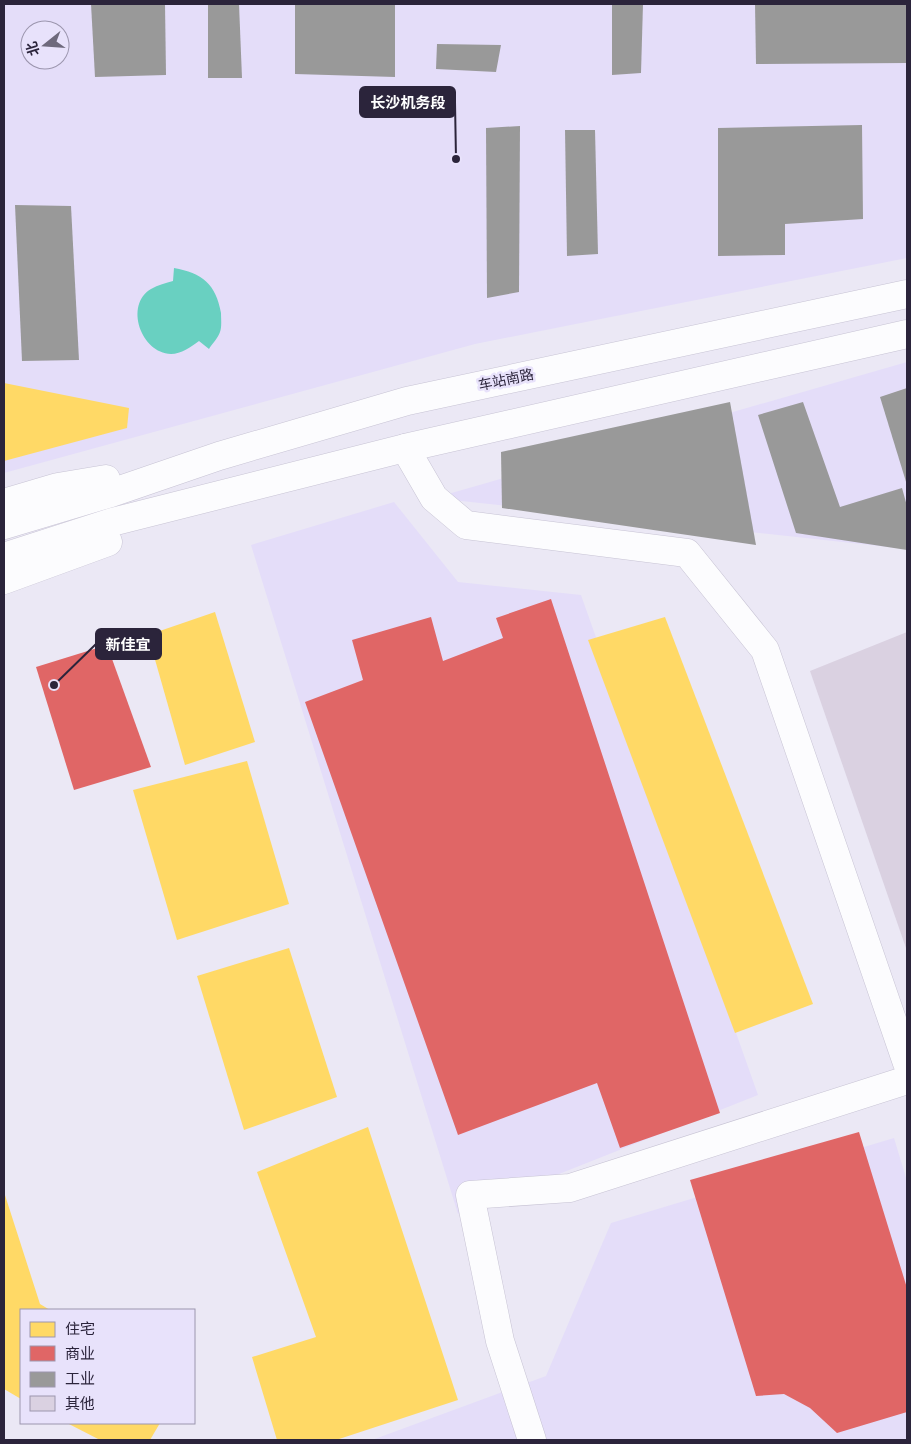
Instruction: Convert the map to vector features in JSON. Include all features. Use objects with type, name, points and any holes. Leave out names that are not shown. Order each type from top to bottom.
[{"type":"main road","name":"车站南路","points":[[4,525],[189,466],[407,401],[907,294]]},
{"type":"main road","points":[[4,557],[112,522],[230,491],[405,448],[907,334]]},
{"type":"main road","points":[[405,448],[434,498],[466,525],[687,553],[765,650],[907,1063]]},
{"type":"main road","points":[[4,503],[58,487],[189,466]]},
{"type":"main road","points":[[4,580],[86,550],[230,491]]},
{"type":"main road","points":[[532,1440],[500,1341],[470,1195],[570,1188],[907,1080]]},
{"type":"shaded area","points":[[4,4],[907,4],[907,258],[475,344],[4,473]]},
{"type":"shaded area","points":[[174,268],[200,277],[211,287],[219,303],[221,328],[209,349],[199,341],[178,353],[160,352],[151,346],[144,337],[138,316],[143,296],[151,289],[173,281]]},
{"type":"shaded area","points":[[907,362],[907,549],[434,498]]},
{"type":"shaded area","points":[[394,502],[458,582],[581,595],[758,1095],[458,1214],[251,545]]},
{"type":"shaded area","points":[[894,1138],[907,1181],[907,1440],[372,1440],[546,1376],[611,1223]]},
{"type":"building: 住宅","points":[[4,383],[129,408],[127,428],[4,461]]},
{"type":"building: 住宅","points":[[215,612],[255,742],[185,765],[148,635]]},
{"type":"building: 住宅","points":[[665,617],[813,1004],[735,1033],[588,640]]},
{"type":"building: 住宅","points":[[247,761],[289,904],[177,940],[133,790]]},
{"type":"building: 住宅","points":[[289,948],[337,1097],[244,1130],[197,976]]},
{"type":"building: 住宅","points":[[368,1127],[458,1400],[336,1440],[277,1440],[252,1357],[316,1337],[257,1172]]},
{"type":"building: 住宅","points":[[4,1192],[40,1304],[48,1309],[20,1309],[20,1398],[4,1389]]},
{"type":"building: 住宅","points":[[69,1424],[159,1424],[150,1440],[100,1440]]},
{"type":"building: 商业","points":[[551,599],[720,1113],[620,1148],[597,1083],[458,1135],[305,702],[363,680],[352,640],[431,617],[443,661],[503,638],[496,618]]},
{"type":"building: 商业","points":[[107,645],[151,767],[74,790],[36,667]]},
{"type":"building: 商业","points":[[859,1132],[907,1288],[907,1412],[837,1433],[810,1408],[784,1394],[756,1396],[690,1180]]},
{"type":"building: 工业","points":[[91,4],[165,4],[166,75],[95,77]]},
{"type":"building: 工业","points":[[208,4],[239,4],[242,78],[208,78]]},
{"type":"building: 工业","points":[[295,4],[395,4],[395,77],[295,74]]},
{"type":"building: 工业","points":[[612,4],[643,4],[641,73],[612,75]]},
{"type":"building: 工业","points":[[755,4],[907,4],[907,63],[756,64]]},
{"type":"building: 工业","points":[[437,44],[501,45],[496,72],[436,69]]},
{"type":"building: 工业","points":[[862,125],[863,219],[785,224],[785,255],[718,256],[718,128]]},
{"type":"building: 工业","points":[[520,126],[519,292],[487,298],[486,128]]},
{"type":"building: 工业","points":[[565,130],[595,130],[598,254],[567,256]]},
{"type":"building: 工业","points":[[15,205],[71,206],[79,360],[22,361]]},
{"type":"building: 工业","points":[[907,388],[907,485],[880,397]]},
{"type":"building: 工业","points":[[730,402],[756,545],[502,508],[501,452]]},
{"type":"building: 工业","points":[[803,402],[840,507],[902,488],[907,506],[907,550],[796,533],[758,415]]},
{"type":"building: 其他","points":[[907,632],[907,951],[810,671]]},
{"type":"place","name":"长沙机务段","points":[[456,159]]},
{"type":"place","name":"新佳宜","points":[[54,685]]}]
